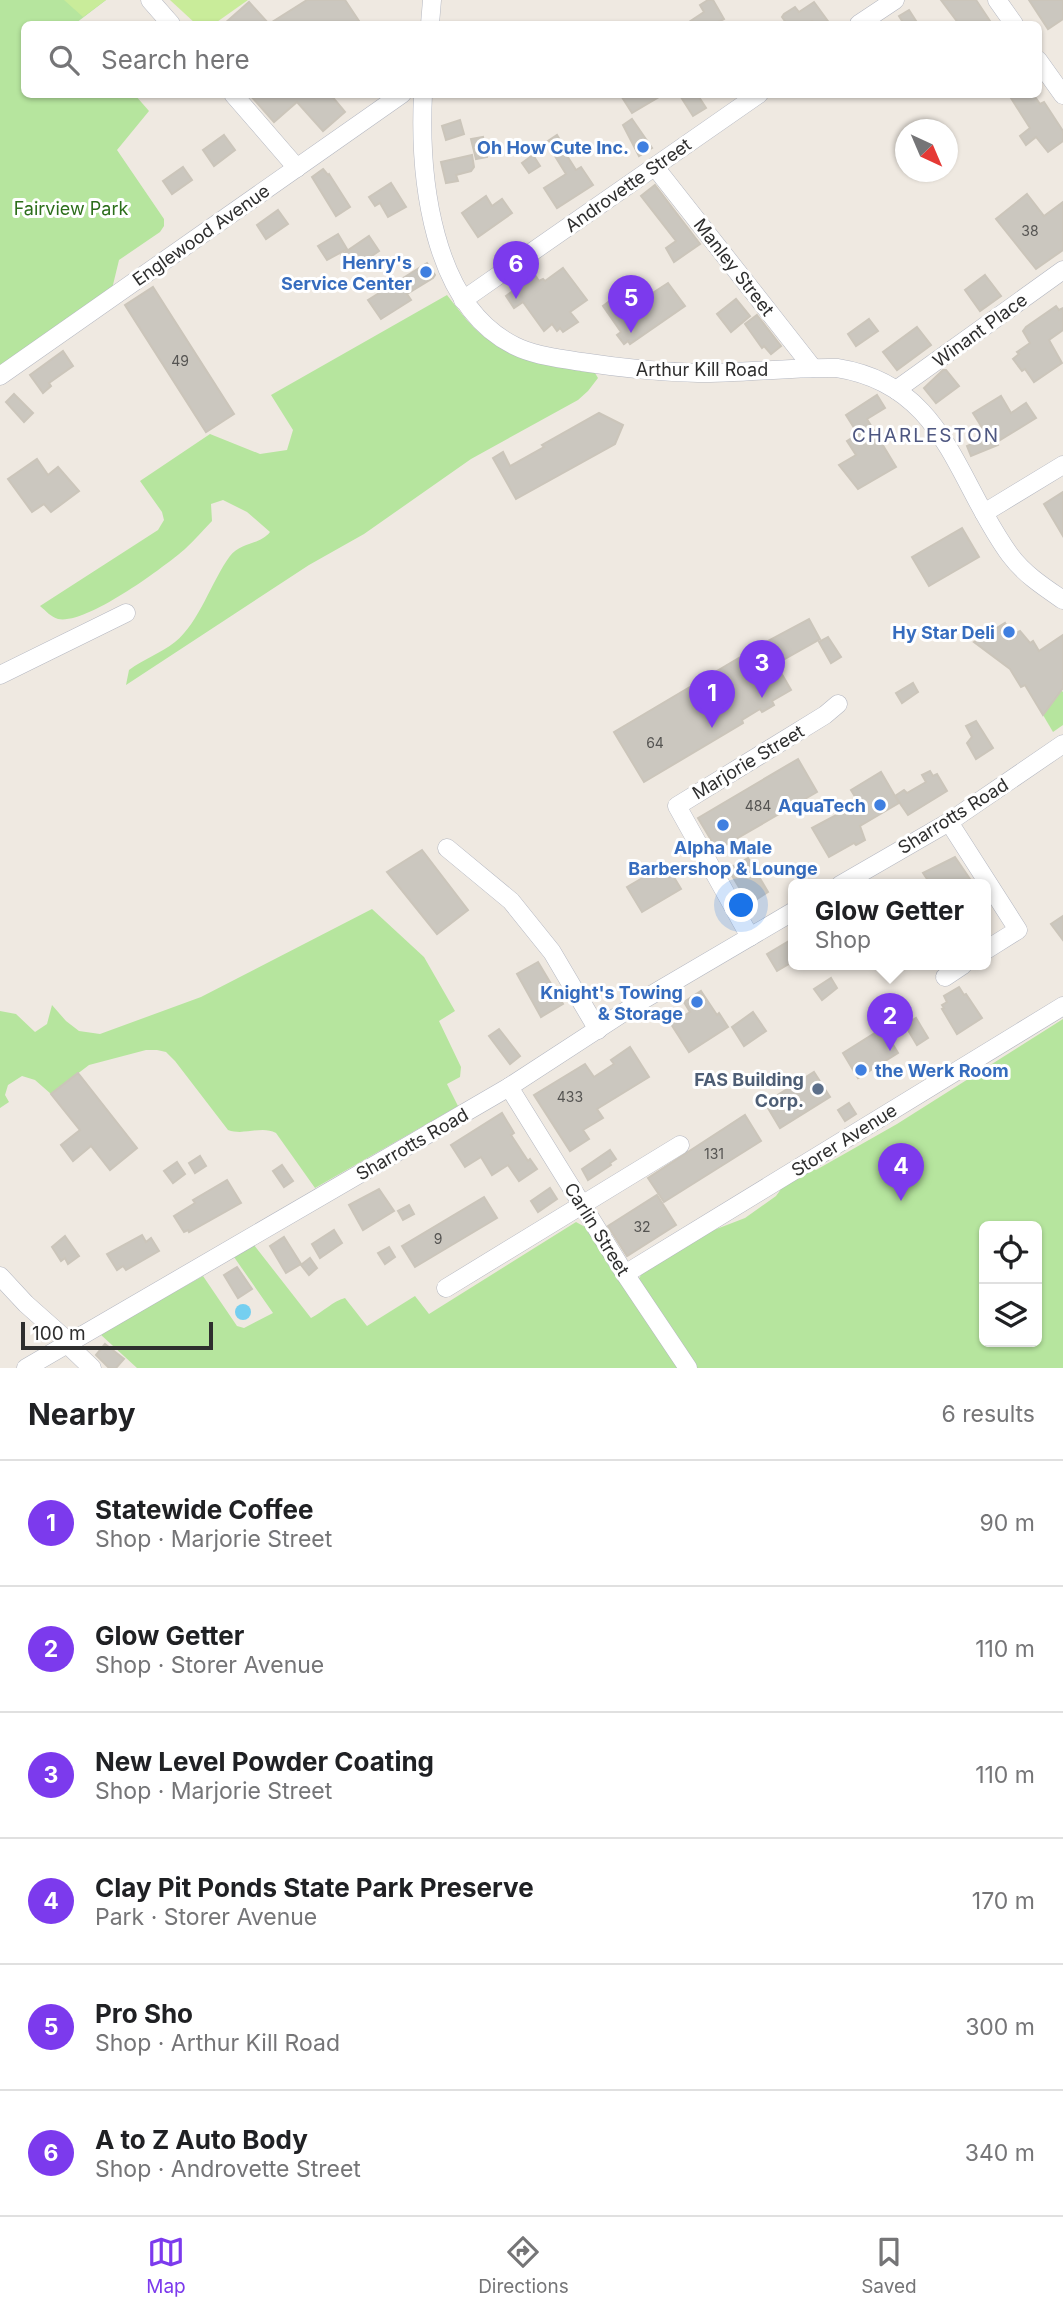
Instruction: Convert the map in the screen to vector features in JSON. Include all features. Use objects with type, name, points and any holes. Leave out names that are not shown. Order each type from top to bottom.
[{"type":"street","points":[[149,0],[168,21]]},
{"type":"street","points":[[430,21],[432,0]]},
{"type":"street","points":[[864,21],[895,0]]},
{"type":"street","points":[[997,0],[1012,21]]},
{"type":"street","points":[[1042,66],[1063,95]]},
{"type":"street","points":[[236,98],[297,168]]},
{"type":"street","name":"Englewood Avenue","points":[[0,376],[396,98]]},
{"type":"street","name":"Arthur Kill Road","points":[[423,98],[423,161],[436,234],[444,261],[463,300],[497,336],[515,346],[552,357],[621,368],[674,372],[813,368],[857,372],[878,379],[927,415],[1017,564],[1063,600]]},
{"type":"street","name":"Androvette Street","points":[[463,300],[753,98]]},
{"type":"street","name":"Manley Street","points":[[655,167],[813,368]]},
{"type":"street","name":"Winant Place","points":[[896,390],[1063,270]]},
{"type":"street","points":[[984,513],[1063,466]]},
{"type":"street","points":[[0,675],[126,613]]},
{"type":"street","name":"Marjorie Street","points":[[750,936],[677,806],[825,715],[838,704]]},
{"type":"street","name":"Sharrotts Road","points":[[850,879],[949,822],[1063,744]]},
{"type":"street","points":[[949,822],[985,879]]},
{"type":"street","points":[[447,848],[511,901],[552,953],[598,1030]]},
{"type":"street","points":[[991,888],[1018,930],[991,947]]},
{"type":"street","name":"Sharrotts Road","points":[[26,1368],[509,1087],[788,914]]},
{"type":"street","points":[[944,977],[955,970]]},
{"type":"street","name":"Storer Avenue","points":[[625,1274],[1063,1006]]},
{"type":"street","name":"Carlin Street","points":[[509,1087],[625,1274],[688,1368]]},
{"type":"street","points":[[446,1288],[680,1144]]},
{"type":"street","points":[[0,1276],[92,1368]]},
{"type":"green space","name":"Fairview Park","points":[[0,0],[106,0],[79,21],[21,21],[21,98],[138,98],[149,111],[117,150],[164,219],[164,226],[160,232],[119,260],[112,289],[0,368]]},
{"type":"green space","points":[[64,0],[106,0],[83,17]]},
{"type":"green space","points":[[170,0],[248,0],[218,21],[193,21]]},
{"type":"green space","points":[[447,295],[473,327],[492,342],[529,358],[595,373],[598,378],[578,400],[471,459],[364,534],[309,565],[126,685],[129,670],[170,646],[184,634],[234,551],[270,532],[247,512],[223,500],[211,504],[212,521],[185,549],[124,593],[87,613],[71,618],[58,619],[40,606],[158,530],[164,520],[162,512],[140,481],[210,434],[260,454],[287,450],[293,430],[271,395]]},
{"type":"green space","points":[[1061,690],[1063,725],[1053,732],[1043,715]]},
{"type":"green space","points":[[372,909],[424,957],[455,1011],[439,1021],[461,1067],[460,1077],[447,1084],[458,1106],[315,1188],[276,1133],[265,1130],[228,1130],[166,1052],[146,1050],[89,1065],[51,1094],[35,1080],[22,1076],[8,1085],[5,1095],[9,1102],[0,1108],[0,1011],[16,1014],[35,1032],[47,1024],[52,1005],[79,1031],[100,1034],[201,997]]},
{"type":"green space","points":[[1063,1019],[1063,1368],[693,1368],[638,1280],[643,1272],[701,1235],[745,1218],[776,1196],[784,1185],[809,1169],[816,1170],[897,1124]]},
{"type":"green space","points":[[576,1222],[585,1227],[681,1368],[137,1368],[100,1334],[203,1276],[237,1326],[244,1328],[273,1313],[234,1257],[254,1245],[311,1318],[345,1298],[367,1326],[415,1296],[429,1314]]},
{"type":"water","points":[[240,1304],[246,1304],[251,1312],[249,1318],[240,1320],[235,1315],[235,1309]]},
{"type":"building","points":[[307,0],[345,0],[359,21],[274,21]]},
{"type":"building","points":[[713,0],[724,19],[690,21],[704,12],[700,5]]},
{"type":"building","points":[[941,0],[976,0],[990,21],[957,21]]},
{"type":"building","points":[[1029,0],[1063,0],[1063,19],[1048,29]]},
{"type":"building","points":[[249,2],[266,21],[227,21]]},
{"type":"building","points":[[814,2],[828,21],[785,21],[782,17],[795,7],[799,12]]},
{"type":"building","points":[[909,10],[916,21],[902,21],[899,16]]},
{"type":"building","points":[[253,98],[333,98],[345,112],[323,131],[297,102],[274,122]]},
{"type":"building","points":[[623,98],[657,98],[632,113]]},
{"type":"building","points":[[682,98],[700,98],[706,108],[693,116]]},
{"type":"building","points":[[1011,98],[1036,98],[1040,104],[1044,102],[1063,131],[1063,141],[1048,152],[1036,137],[1026,145],[1020,136],[1030,128]]},
{"type":"building","points":[[632,119],[652,148],[639,156],[623,125]]},
{"type":"building","points":[[460,120],[464,134],[446,140],[442,126]]},
{"type":"building","points":[[224,135],[235,150],[214,166],[203,150]]},
{"type":"building","points":[[557,135],[565,148],[557,154],[548,141]]},
{"type":"building","points":[[483,137],[487,157],[476,159],[471,139]]},
{"type":"building","points":[[564,151],[576,170],[581,167],[593,185],[557,208],[544,188],[566,174],[555,156]]},
{"type":"building","points":[[472,155],[474,167],[471,171],[456,175],[458,181],[446,183],[441,162]]},
{"type":"building","points":[[533,155],[540,166],[529,173],[522,163]]},
{"type":"building","points":[[183,167],[192,180],[172,194],[163,181]]},
{"type":"building","points":[[323,169],[350,207],[336,216],[312,177]]},
{"type":"building","points":[[391,183],[406,207],[388,217],[380,203],[375,206],[369,197]]},
{"type":"building","points":[[655,185],[700,244],[674,262],[666,248],[676,241],[641,196]]},
{"type":"building","points":[[1027,194],[1044,216],[1063,202],[1063,250],[1036,269],[996,219]]},
{"type":"building","points":[[486,196],[492,206],[502,199],[512,213],[478,237],[462,213]]},
{"type":"building","points":[[278,210],[288,224],[266,239],[257,225]]},
{"type":"building","points":[[338,234],[347,249],[327,260],[318,246]]},
{"type":"building","points":[[369,236],[379,251],[351,270],[341,255]]},
{"type":"building","points":[[427,263],[435,275],[433,278],[407,294],[411,300],[381,319],[368,300]]},
{"type":"building","points":[[563,268],[587,300],[570,312],[578,322],[563,332],[560,328],[557,331],[552,324],[544,331],[523,302],[514,308],[506,296],[535,275],[539,281],[545,281]]},
{"type":"building","points":[[985,275],[1001,296],[980,311],[965,290]]},
{"type":"building","points":[[639,279],[651,294],[668,283],[685,306],[630,344],[628,341],[624,344],[617,335],[621,332],[603,306]]},
{"type":"building","points":[[153,287],[234,414],[206,432],[125,305]]},
{"type":"building","points":[[736,299],[750,316],[731,332],[717,314]]},
{"type":"building","points":[[1056,306],[1059,310],[1063,308],[1063,330],[1049,340],[1062,363],[1034,382],[1025,369],[1022,371],[1013,359],[1019,354],[1017,352],[1030,343],[1023,331],[1026,327]]},
{"type":"building","points":[[757,315],[781,346],[771,354],[764,346],[762,348],[745,324]]},
{"type":"building","points":[[869,319],[878,331],[856,346],[848,334]]},
{"type":"building","points":[[917,327],[931,345],[897,370],[883,352]]},
{"type":"building","points":[[63,351],[73,366],[49,383],[51,386],[43,393],[30,375]]},
{"type":"building","points":[[946,370],[959,386],[936,403],[924,388]]},
{"type":"building","points":[[14,394],[33,413],[24,422],[6,402]]},
{"type":"building","points":[[877,395],[885,408],[867,419],[896,467],[858,489],[839,465],[856,455],[847,441],[858,434],[846,415]]},
{"type":"building","points":[[1001,396],[1011,413],[1026,403],[1036,418],[997,442],[998,445],[971,456],[967,446],[988,437],[973,413]]},
{"type":"building","points":[[599,413],[623,425],[615,444],[516,499],[493,458],[503,452],[510,466]]},
{"type":"building","points":[[37,459],[48,475],[58,467],[79,491],[51,512],[44,504],[32,512],[8,479]]},
{"type":"building","points":[[1063,492],[1063,536],[1044,504]]},
{"type":"building","points":[[962,528],[979,557],[929,586],[912,557]]},
{"type":"building","points":[[809,619],[820,639],[776,664],[791,690],[772,701],[774,705],[762,712],[760,709],[742,720],[743,723],[644,782],[614,732]]},
{"type":"building","points":[[1005,623],[1008,628],[1011,625],[1016,633],[1020,631],[1030,643],[1033,641],[1039,651],[1063,635],[1063,688],[1043,715],[1025,685],[1021,687],[1010,669],[974,642]]},
{"type":"building","points":[[828,637],[841,657],[831,663],[819,642]]},
{"type":"building","points":[[913,683],[918,692],[902,703],[896,693]]},
{"type":"building","points":[[976,721],[993,748],[976,759],[967,743],[972,737],[966,726]]},
{"type":"building","points":[[798,759],[817,792],[717,850],[698,818]]},
{"type":"building","points":[[930,771],[933,776],[937,774],[947,791],[908,815],[895,796],[904,790],[907,793],[926,782],[922,775]]},
{"type":"building","points":[[881,772],[899,803],[860,826],[865,840],[829,857],[812,828],[859,803],[851,790]]},
{"type":"building","points":[[422,850],[468,910],[437,934],[387,872]]},
{"type":"building","points":[[955,857],[970,879],[927,879],[923,873]]},
{"type":"building","points":[[748,858],[768,892],[749,904],[728,869]]},
{"type":"building","points":[[666,864],[681,889],[642,912],[627,887]]},
{"type":"building","points":[[1063,916],[1063,940],[1051,924]]},
{"type":"building","points":[[788,942],[788,965],[777,971],[767,954]]},
{"type":"building","points":[[538,962],[563,1004],[541,1017],[517,974]]},
{"type":"building","points":[[831,978],[837,988],[822,1000],[814,989]]},
{"type":"building","points":[[959,987],[982,1018],[957,1034],[942,1005],[947,1002],[944,996]]},
{"type":"building","points":[[701,991],[728,1027],[689,1052],[671,1024],[690,1012],[684,1002]]},
{"type":"building","points":[[753,1012],[766,1031],[744,1046],[732,1027]]},
{"type":"building","points":[[916,1018],[928,1038],[917,1045],[905,1025]]},
{"type":"building","points":[[883,1028],[898,1053],[858,1078],[843,1053]]},
{"type":"building","points":[[499,1029],[520,1056],[510,1064],[489,1036]]},
{"type":"building","points":[[630,1047],[649,1077],[597,1109],[603,1118],[583,1130],[589,1139],[570,1151],[534,1095],[585,1064],[594,1077],[614,1064],[611,1060]]},
{"type":"building","points":[[814,1072],[830,1097],[780,1128],[765,1103]]},
{"type":"building","points":[[78,1073],[137,1148],[110,1170],[91,1146],[73,1161],[61,1145],[80,1130],[51,1094]]},
{"type":"building","points":[[849,1103],[856,1114],[845,1121],[838,1110]]},
{"type":"building","points":[[502,1113],[514,1133],[511,1135],[528,1161],[530,1159],[537,1169],[519,1181],[508,1165],[492,1175],[481,1157],[465,1167],[451,1145]]},
{"type":"building","points":[[745,1115],[761,1141],[664,1202],[648,1178]]},
{"type":"building","points":[[610,1150],[616,1159],[588,1180],[582,1169]]},
{"type":"building","points":[[200,1156],[206,1166],[195,1173],[189,1163]]},
{"type":"building","points":[[177,1162],[185,1174],[173,1183],[164,1171]]},
{"type":"building","points":[[282,1165],[293,1181],[284,1187],[273,1171]]},
{"type":"building","points":[[227,1180],[241,1203],[189,1232],[184,1232],[174,1216],[195,1203],[193,1200]]},
{"type":"building","points":[[550,1188],[557,1199],[538,1212],[531,1201]]},
{"type":"building","points":[[379,1189],[394,1211],[363,1230],[349,1205]]},
{"type":"building","points":[[657,1195],[676,1225],[627,1256],[608,1226]]},
{"type":"building","points":[[484,1197],[497,1218],[415,1267],[402,1246]]},
{"type":"building","points":[[409,1205],[414,1214],[403,1220],[398,1211]]},
{"type":"building","points":[[334,1230],[342,1243],[320,1258],[312,1244]]},
{"type":"building","points":[[142,1235],[146,1242],[151,1238],[159,1251],[126,1270],[123,1266],[117,1270],[107,1254]]},
{"type":"building","points":[[65,1236],[79,1256],[68,1264],[65,1258],[61,1261],[52,1247]]},
{"type":"building","points":[[284,1237],[301,1264],[286,1273],[270,1246]]},
{"type":"building","points":[[389,1247],[395,1257],[385,1264],[378,1253]]},
{"type":"building","points":[[310,1258],[317,1268],[309,1275],[301,1265]]},
{"type":"building","points":[[237,1267],[252,1289],[238,1298],[224,1275]]},
{"type":"building","points":[[105,1344],[124,1359],[116,1368],[109,1368],[96,1355]]},
{"type":"place","name":"Oh How Cute Inc.","points":[[643,147]]},
{"type":"place","name":"Henry's Service Center","points":[[426,272]]},
{"type":"place","name":"A to Z Auto Body","points":[[516,299]]},
{"type":"place","name":"Pro Sho","points":[[631,333]]},
{"type":"place","name":"Hy Star Deli","points":[[1009,632]]},
{"type":"place","name":"New Level Powder Coating","points":[[762,698]]},
{"type":"place","name":"Statewide Coffee","points":[[712,728]]},
{"type":"place","name":"AquaTech","points":[[880,805]]},
{"type":"place","name":"Alpha Male Barbershop & Lounge","points":[[723,825]]},
{"type":"place","name":"Knight's Towing & Storage","points":[[697,1002]]},
{"type":"place","name":"Glow Getter","points":[[890,1051]]},
{"type":"place","name":"the Werk Room","points":[[861,1070]]},
{"type":"place","name":"FAS Building Corp.","points":[[818,1089]]},
{"type":"place","name":"Clay Pit Ponds State Park Preserve","points":[[901,1201]]},
{"type":"district","name":"CHARLESTON","points":[[926,435]]}]
